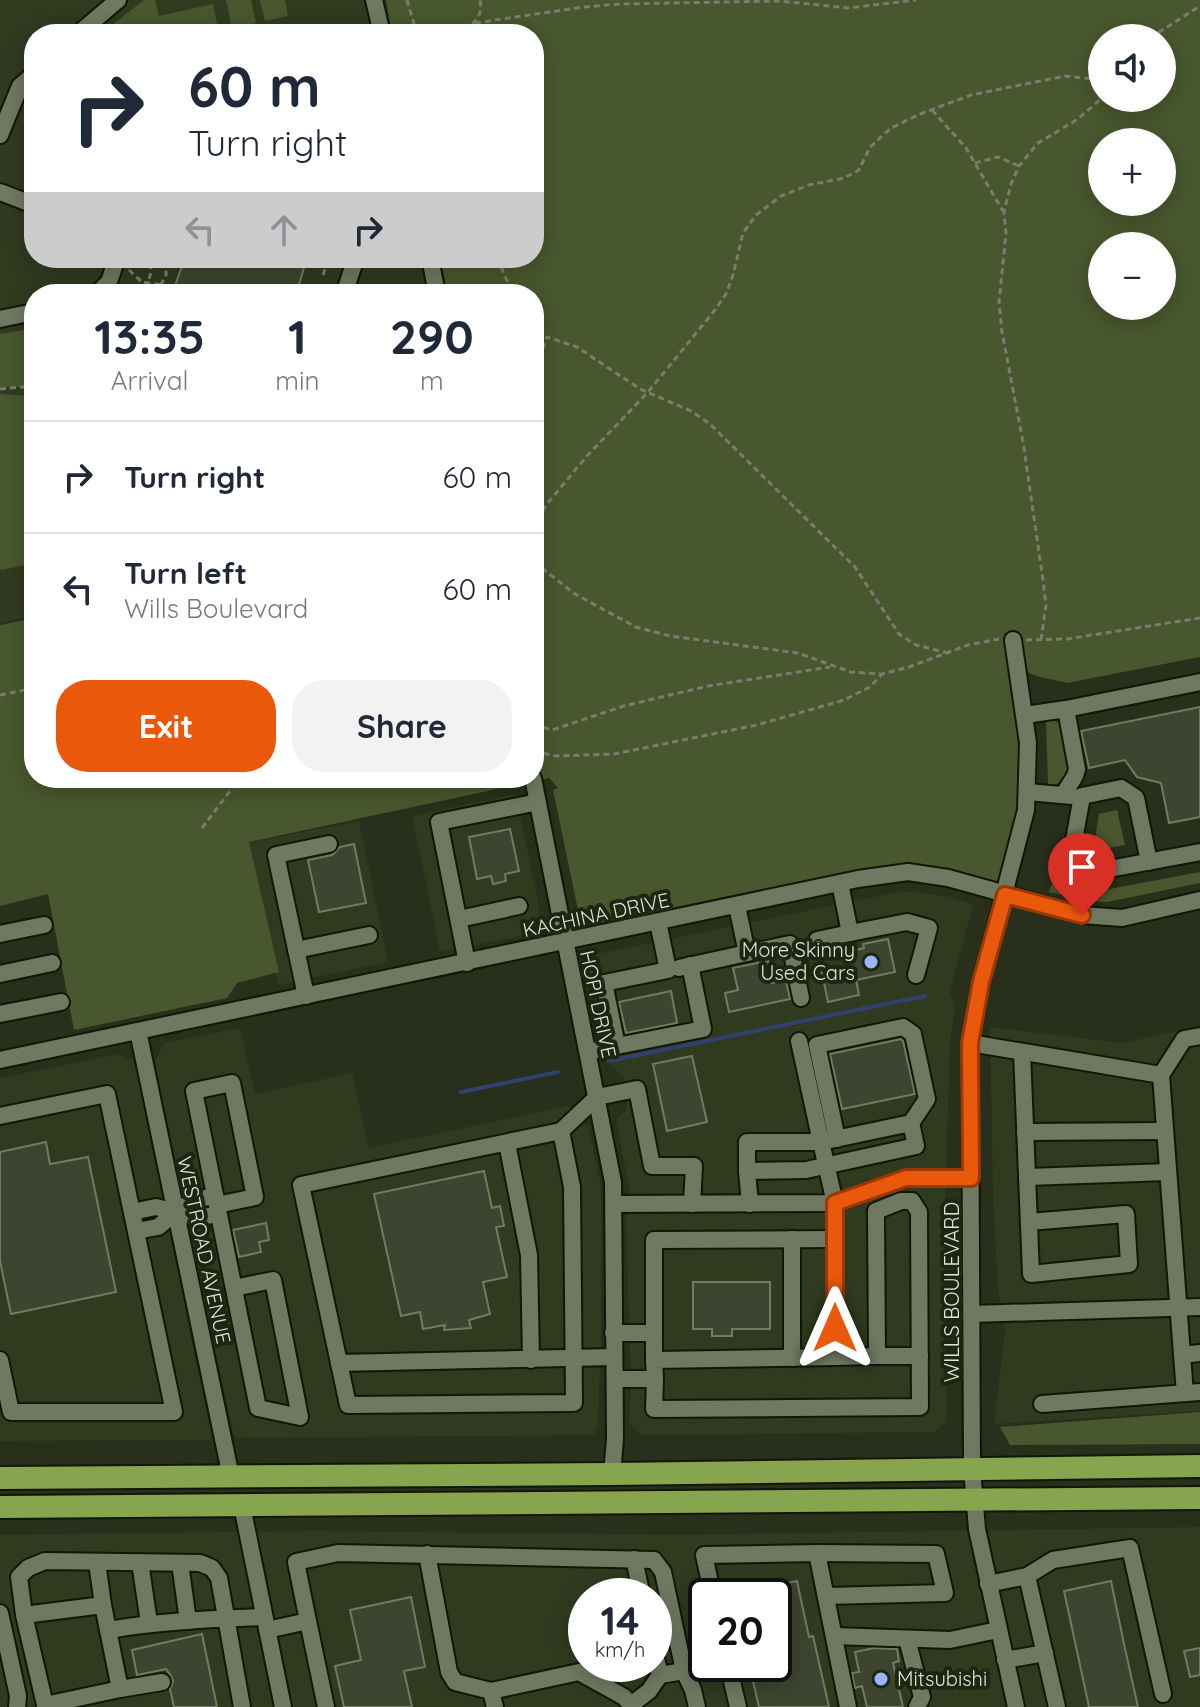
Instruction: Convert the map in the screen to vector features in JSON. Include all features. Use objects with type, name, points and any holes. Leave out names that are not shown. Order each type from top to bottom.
[{"type":"highway","points":[[0,1478],[1200,1466]]},
{"type":"highway","points":[[0,1507],[1200,1498]]},
{"type":"street","points":[[90,24],[118,0]]},
{"type":"street","points":[[374,0],[380,24]]},
{"type":"street","points":[[2,123],[24,83]]},
{"type":"street","points":[[0,192],[24,201]]},
{"type":"street","points":[[0,319],[24,314]]},
{"type":"street","name":"WILLS BOULEVARD","points":[[1013,640],[1025,715],[1028,792],[1005,895],[981,982],[970,1043],[974,1500],[988,1584],[1016,1707]]},
{"type":"street","points":[[1025,715],[1200,682]]},
{"type":"street","points":[[1063,795],[1077,769],[1066,709]]},
{"type":"street","name":"HOPI DRIVE","points":[[535,788],[613,1182],[615,1379],[612,1474]]},
{"type":"street","points":[[1028,792],[1082,796],[1121,788],[1136,798],[1149,862]]},
{"type":"street","points":[[1082,796],[1069,868],[1093,872],[1200,852]]},
{"type":"street","points":[[467,963],[439,822],[538,802]]},
{"type":"street","points":[[306,996],[276,855],[329,844]]},
{"type":"street","name":"KACHINA DRIVE","points":[[0,1060],[840,883],[908,872],[948,878],[1082,915],[1122,918],[1200,900]]},
{"type":"street","points":[[840,883],[850,933]]},
{"type":"street","points":[[459,919],[519,906]]},
{"type":"street","points":[[737,906],[747,953]]},
{"type":"street","points":[[658,922],[668,970]]},
{"type":"street","points":[[817,940],[907,922],[929,928],[916,975]]},
{"type":"street","points":[[0,934],[44,925]]},
{"type":"street","points":[[296,950],[369,935]]},
{"type":"street","points":[[617,1046],[604,983],[790,944],[801,998]]},
{"type":"street","points":[[0,974],[52,963]]},
{"type":"street","points":[[588,1052],[703,1029],[690,965]]},
{"type":"street","points":[[0,1014],[61,1002]]},
{"type":"street","points":[[750,1204],[747,1142],[829,1141],[911,1123],[927,1099],[913,1034],[903,1027],[817,1045],[829,1141],[826,1166],[835,1203],[835,1357]]},
{"type":"street","name":"WESTROAD AVENUE","points":[[138,1031],[231,1477]]},
{"type":"street","points":[[1042,1404],[1193,1393],[1182,1355],[1161,1075],[1184,1039],[1200,1036]]},
{"type":"street","points":[[799,1041],[829,1141]]},
{"type":"street","points":[[970,1043],[1161,1075]]},
{"type":"street","points":[[1022,1052],[1031,1274],[1129,1264],[1126,1214],[1029,1222]]},
{"type":"street","points":[[136,1231],[158,1227],[194,1200],[217,1205],[255,1197],[232,1083],[194,1091],[217,1205],[234,1288],[258,1408],[300,1417],[273,1280],[234,1288]]},
{"type":"street","points":[[561,1131],[572,1187],[574,1403],[348,1405],[301,1185],[561,1131],[597,1097],[637,1089],[652,1166],[694,1166],[692,1204]]},
{"type":"street","points":[[0,1116],[107,1094],[174,1412],[11,1412],[0,1360]]},
{"type":"street","points":[[747,1171],[806,1170],[916,1146],[911,1123]]},
{"type":"street","points":[[1025,1132],[1165,1131]]},
{"type":"street","points":[[507,1143],[529,1255],[531,1360]]},
{"type":"street","points":[[1027,1177],[1168,1172]]},
{"type":"street","points":[[614,1204],[835,1203],[906,1178],[971,1178]]},
{"type":"street","points":[[835,1239],[654,1240],[654,1409],[920,1407],[919,1212],[912,1201],[876,1211],[877,1356]]},
{"type":"street","points":[[132,1212],[156,1207],[176,1212]]},
{"type":"street","points":[[792,1239],[792,1358]]},
{"type":"street","points":[[972,1314],[1200,1307]]},
{"type":"street","points":[[613,1333],[654,1333]]},
{"type":"street","points":[[1182,1355],[1200,1353]]},
{"type":"street","points":[[654,1360],[920,1356]]},
{"type":"street","points":[[339,1363],[614,1357]]},
{"type":"street","points":[[615,1379],[655,1379]]},
{"type":"street","points":[[242,1506],[283,1707]]},
{"type":"street","points":[[988,1584],[1027,1576],[1053,1560],[1130,1548],[1163,1694]]},
{"type":"street","points":[[326,1707],[296,1562],[338,1553],[654,1560],[663,1572],[684,1671],[697,1707]]},
{"type":"street","points":[[817,1553],[848,1707]]},
{"type":"street","points":[[427,1554],[449,1672],[455,1682],[493,1699],[579,1672],[624,1697],[632,1706],[655,1682]]},
{"type":"street","points":[[709,1578],[704,1555],[936,1554],[945,1593],[826,1596]]},
{"type":"street","points":[[634,1559],[638,1578]]},
{"type":"street","points":[[162,1682],[45,1705],[24,1615],[19,1577],[28,1568],[45,1561],[200,1563],[212,1568],[219,1578],[242,1707]]},
{"type":"street","points":[[97,1562],[120,1689]]},
{"type":"street","points":[[140,1562],[149,1623]]},
{"type":"street","points":[[180,1563],[188,1621]]},
{"type":"street","points":[[1027,1576],[1057,1707]]},
{"type":"street","points":[[24,1615],[103,1605]]},
{"type":"street","points":[[0,1613],[18,1696],[17,1707]]},
{"type":"street","points":[[108,1630],[149,1623],[226,1618],[266,1623],[308,1621]]},
{"type":"street","points":[[834,1636],[950,1640],[998,1630]]},
{"type":"street","points":[[907,1639],[922,1697],[917,1707]]},
{"type":"street","points":[[1005,1660],[1045,1653]]},
{"type":"street","points":[[672,1673],[684,1671]]},
{"type":"street","points":[[732,1682],[738,1707]]},
{"type":"path","points":[[407,0],[414,24]]},
{"type":"path","points":[[475,23],[480,0]]},
{"type":"path","points":[[475,23],[620,4],[779,1],[848,8],[916,0]]},
{"type":"path","points":[[1172,24],[1200,6]]},
{"type":"path","points":[[544,509],[577,468],[648,392],[715,310],[726,294],[743,233],[756,215],[781,196],[809,185],[844,178],[859,170],[870,147],[891,128],[932,110],[971,95],[1065,76],[1088,78]]},
{"type":"path","points":[[932,110],[975,163],[1004,212]]},
{"type":"path","points":[[1041,640],[1046,605],[1043,580],[999,302],[1006,234],[1004,212],[1019,166],[1038,143],[1088,110]]},
{"type":"path","points":[[975,163],[998,157],[1019,166]]},
{"type":"path","points":[[127,268],[137,279],[147,284],[150,268]]},
{"type":"path","points":[[323,275],[325,268]]},
{"type":"path","points":[[544,346],[547,337],[577,347],[624,379],[691,411],[710,424],[855,567],[899,634],[916,645],[948,653]]},
{"type":"path","points":[[0,389],[24,387]]},
{"type":"path","points":[[544,570],[575,594],[636,627],[670,636],[798,653],[851,672],[882,674],[995,639],[1067,639],[1200,618]]},
{"type":"path","points":[[544,727],[552,730],[624,706],[708,686],[834,667]]},
{"type":"path","points":[[544,753],[555,756],[614,754],[757,725],[844,700],[870,687],[882,674]]},
{"type":"path","points":[[0,695],[24,690]]},
{"type":"path","points":[[202,828],[232,788]]},
{"type":"shaded area","points":[[0,0],[385,0],[390,24],[24,24],[24,268],[442,268],[446,284],[24,284],[24,618],[0,623]]},
{"type":"shaded area","points":[[144,0],[155,0],[159,16],[213,4],[217,24],[114,24]]},
{"type":"shaded area","points":[[226,0],[251,0],[256,23],[231,24]]},
{"type":"shaded area","points":[[260,0],[285,0],[288,16],[265,21]]},
{"type":"shaded area","points":[[386,0],[1200,0],[1200,657],[1067,683],[1021,669],[1018,834],[1002,887],[920,875],[583,934],[553,790],[558,788],[549,778],[544,779],[544,284],[446,284],[442,268],[544,268],[544,24],[390,24]]},
{"type":"shaded area","points":[[24,330],[24,387],[0,387],[0,334]]},
{"type":"shaded area","points":[[0,394],[24,396],[24,565],[0,569]]},
{"type":"shaded area","points":[[24,620],[24,788],[502,788],[249,842],[279,972],[237,983],[227,998],[74,1030],[48,894],[0,906],[0,625]]},
{"type":"shaded area","points":[[1046,720],[1060,724],[1068,763],[1063,778],[1051,786],[1048,784]]},
{"type":"shaded area","points":[[516,794],[543,927],[540,932],[440,952],[412,816]]},
{"type":"shaded area","points":[[1117,810],[1125,845],[1093,851],[1099,814]]},
{"type":"shaded area","points":[[359,821],[388,962],[278,985],[248,843]]},
{"type":"shaded area","points":[[1200,872],[1200,883],[1107,902],[1049,892],[1055,882],[1104,890]]},
{"type":"shaded area","points":[[903,891],[951,897],[973,905],[950,992],[955,1007],[950,1043],[945,1206],[946,1421],[935,1432],[640,1435],[629,1421],[631,1389],[626,1220],[629,1188],[616,1121],[625,1111],[629,1095],[624,1078],[606,1058],[585,959],[592,955]]},
{"type":"shaded area","points":[[1200,1026],[1200,1411],[994,1424],[1005,1331],[998,1291],[993,1197],[990,1027],[1122,1043]]},
{"type":"shaded area","points":[[240,1028],[255,1094],[352,1073],[369,1148],[568,1106],[581,1123],[588,1125],[601,1186],[601,1335],[598,1424],[594,1435],[236,1438],[155,1062],[164,1043]]},
{"type":"shaded area","points":[[119,1054],[134,1061],[210,1440],[0,1441],[0,1078]]},
{"type":"shaded area","points":[[1200,1412],[1200,1444],[1010,1445],[1000,1427]]},
{"type":"shaded area","points":[[1200,1527],[1200,1707],[0,1707],[0,1535],[319,1531],[678,1535]]},
{"type":"building","points":[[181,268],[304,268],[299,284],[176,284]]},
{"type":"building","points":[[1200,707],[1200,817],[1169,823],[1161,783],[1137,777],[1125,760],[1089,768],[1081,731]]},
{"type":"building","points":[[510,829],[519,871],[505,874],[506,881],[493,884],[491,876],[477,879],[469,837]]},
{"type":"building","points":[[354,844],[366,903],[319,912],[308,860],[332,855],[340,847]]},
{"type":"building","points":[[888,939],[895,972],[856,980],[859,995],[828,1002],[822,973],[851,967],[848,952],[864,948],[863,944]]},
{"type":"building","points":[[768,961],[772,983],[786,980],[790,999],[729,1012],[725,993],[738,990],[733,968]]},
{"type":"building","points":[[671,991],[677,1023],[626,1033],[619,1002]]},
{"type":"building","points":[[901,1039],[915,1094],[842,1109],[830,1054]]},
{"type":"building","points":[[692,1056],[707,1122],[667,1131],[653,1064]]},
{"type":"building","points":[[46,1142],[50,1164],[88,1157],[116,1292],[11,1314],[0,1261],[0,1152]]},
{"type":"building","points":[[484,1171],[492,1208],[500,1206],[504,1226],[496,1227],[507,1277],[483,1282],[490,1314],[469,1320],[471,1328],[444,1330],[445,1325],[423,1329],[420,1312],[401,1316],[374,1194]]},
{"type":"building","points":[[266,1223],[269,1240],[259,1242],[261,1252],[239,1257],[233,1230]]},
{"type":"building","points":[[693,1282],[770,1282],[770,1329],[732,1329],[732,1336],[712,1336],[712,1329],[693,1329]]},
{"type":"building","points":[[797,1581],[829,1707],[759,1707],[753,1682],[792,1682],[792,1582]]},
{"type":"building","points":[[1111,1581],[1138,1707],[1089,1707],[1064,1591]]},
{"type":"building","points":[[411,1597],[425,1667],[404,1671],[412,1707],[344,1707],[335,1666],[361,1660],[350,1610]]},
{"type":"building","points":[[202,1634],[217,1707],[174,1707],[170,1689],[173,1681],[166,1669],[137,1675],[132,1650]]},
{"type":"building","points":[[874,1648],[897,1649],[899,1661],[893,1663],[903,1707],[867,1707],[862,1686],[855,1688],[852,1673],[859,1672],[855,1652]]},
{"type":"building","points":[[1200,1648],[1200,1675],[1190,1677],[1184,1651]]},
{"type":"waterway","points":[[609,1061],[925,996]]},
{"type":"waterway","points":[[461,1092],[558,1072]]},
{"type":"place","name":"More Skinny Used Cars","points":[[871,962]]},
{"type":"place","name":"Mitsubishi","points":[[881,1679]]},
{"type":"route","points":[[835,1328],[835,1203],[906,1178],[971,1178],[970,1043],[981,982],[1005,895],[1082,915]]}]
